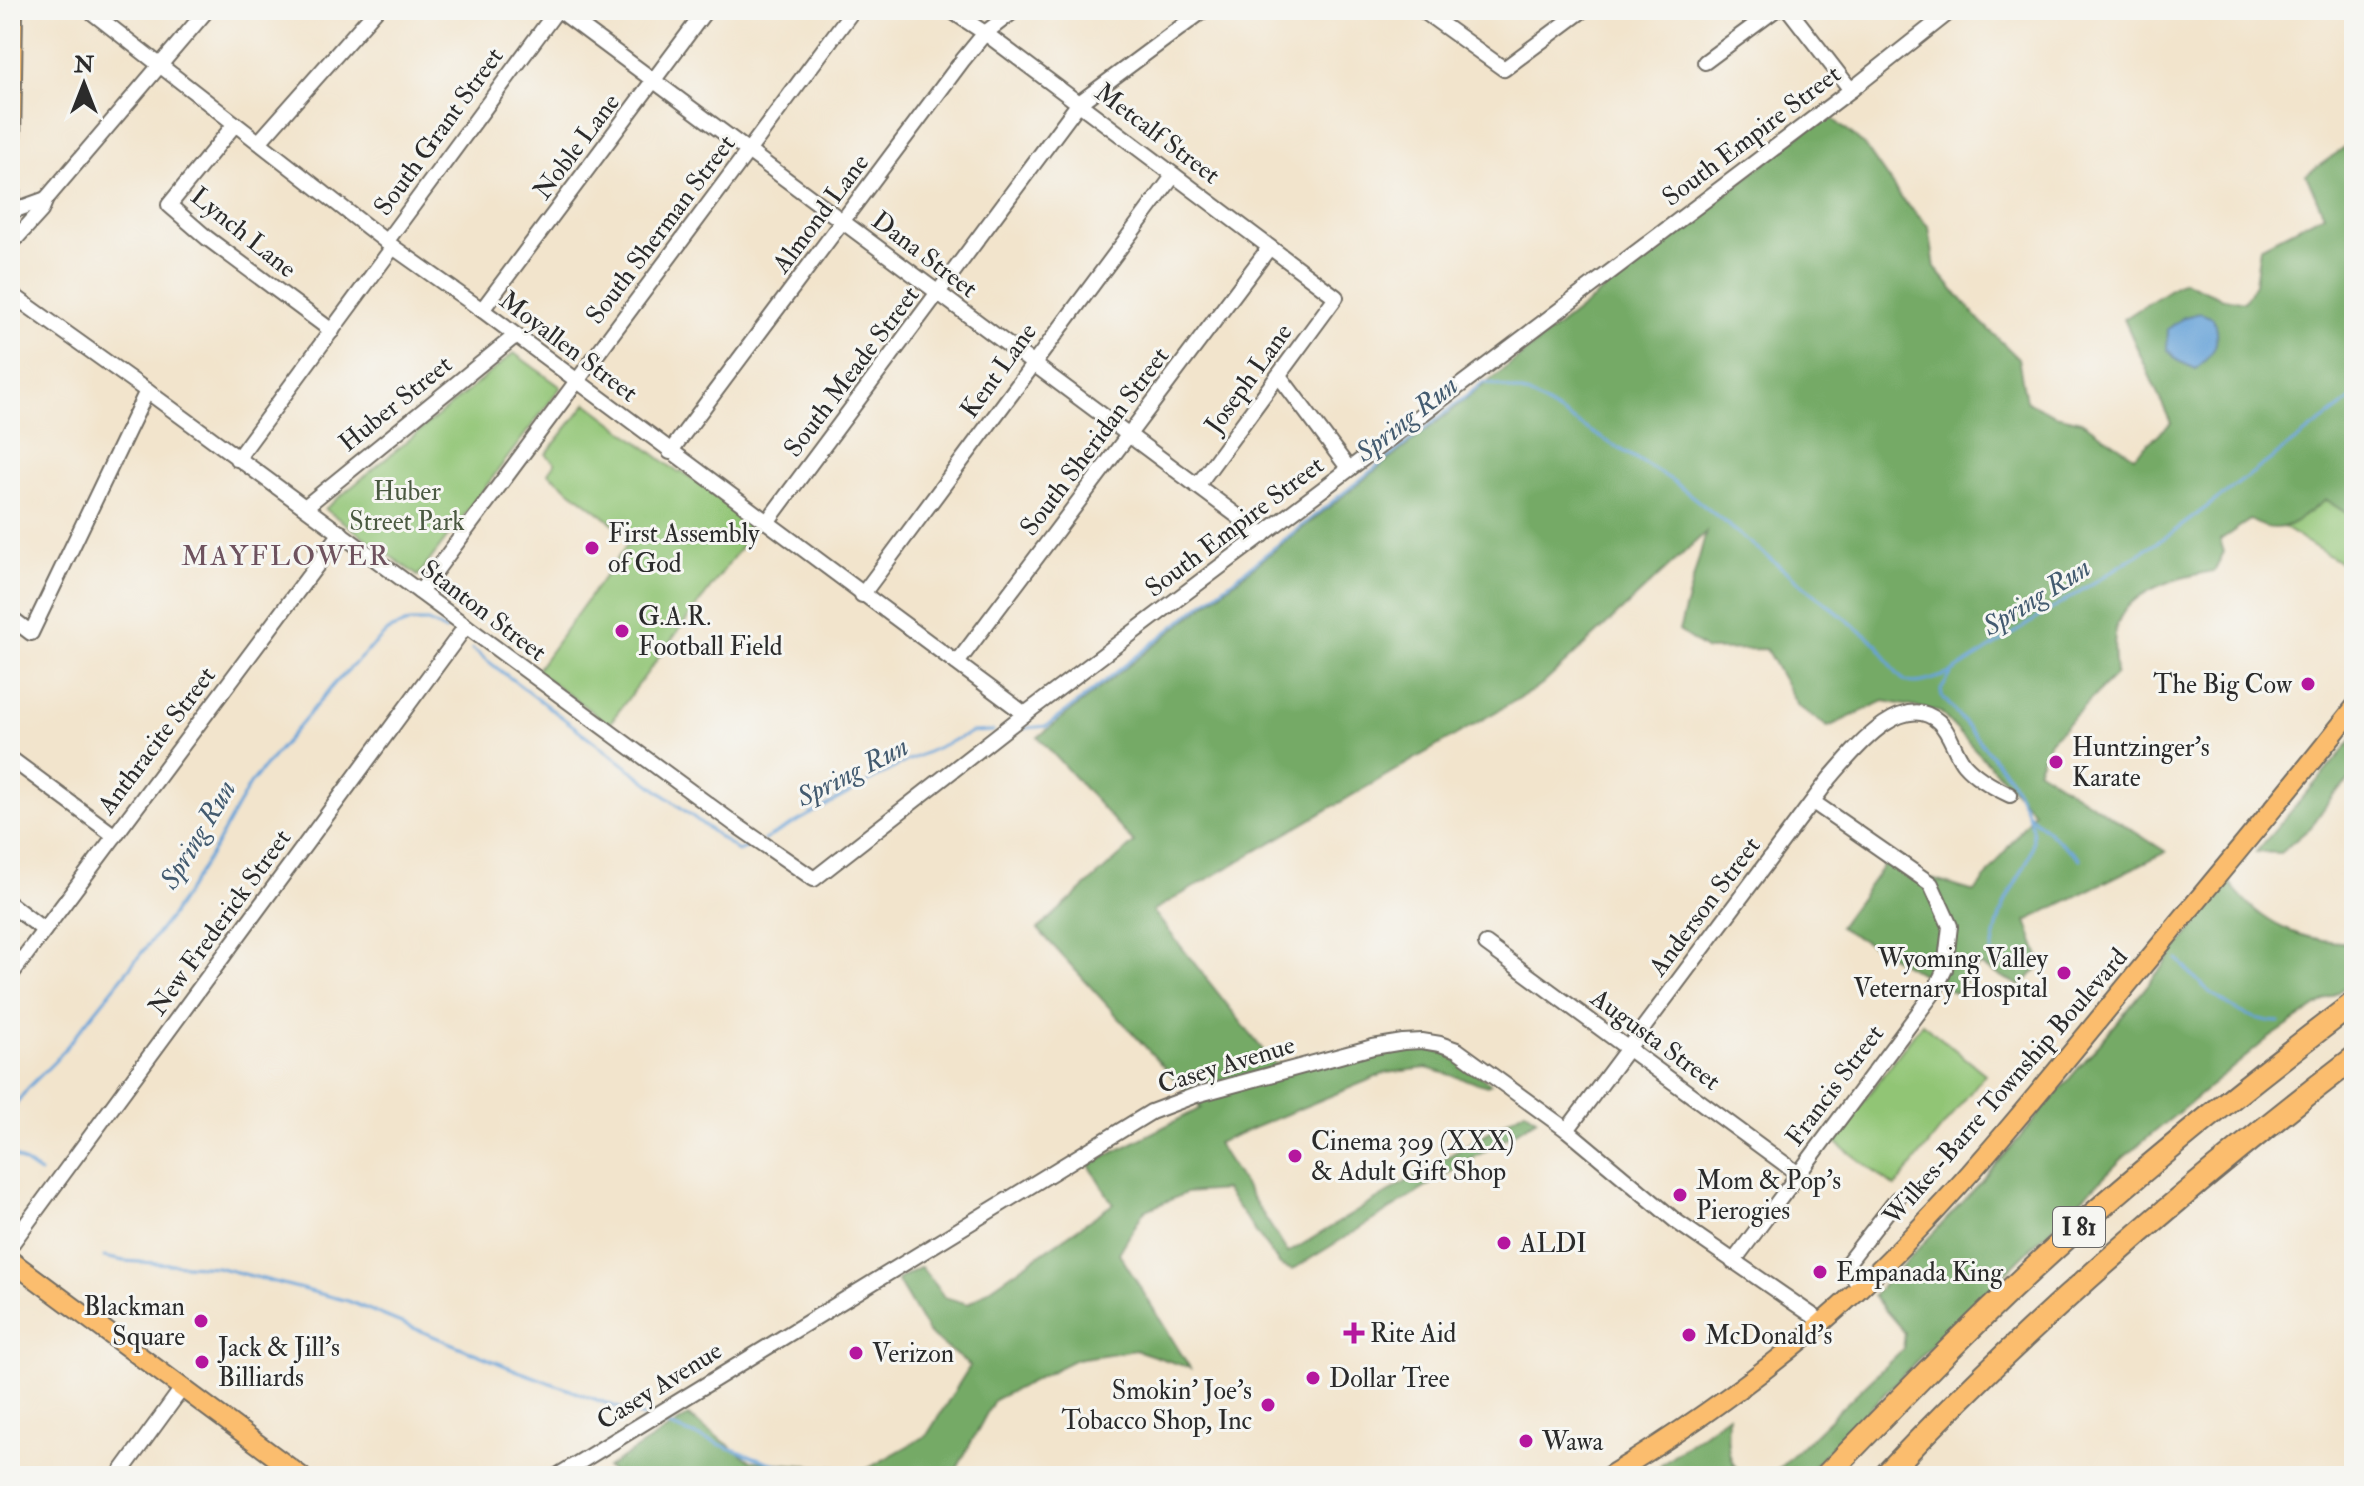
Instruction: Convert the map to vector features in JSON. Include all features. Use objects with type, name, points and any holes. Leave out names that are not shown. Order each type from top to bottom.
[{"type":"highway","name":"I 81","points":[[1826,1476],[1953,1344],[2063,1241],[2236,1094],[2354,1003]]},
{"type":"highway","name":"I 81","points":[[1885,1476],[2001,1358],[2093,1274],[2190,1189],[2354,1058]]},
{"type":"main road","points":[[10,213],[13,10]]},
{"type":"main road","name":"Wilkes-Barre Township Boulevard","points":[[1609,1476],[1648,1453],[1731,1395],[1822,1322],[1860,1288],[1966,1180],[2354,708]]},
{"type":"main road","points":[[2324,746],[2354,723]]},
{"type":"main road","points":[[10,1260],[301,1476]]},
{"type":"street","name":"Moyallen Street","points":[[89,10],[390,244],[1025,714]]},
{"type":"street","points":[[10,245],[207,10]]},
{"type":"street","points":[[284,113],[287,102],[365,10]]},
{"type":"street","points":[[259,142],[376,10]]},
{"type":"street","name":"Dana Street","points":[[558,10],[1263,535]]},
{"type":"street","name":"South Grant Street","points":[[237,459],[332,331],[390,244],[558,10]]},
{"type":"street","name":"Noble Lane","points":[[482,310],[706,10]]},
{"type":"street","name":"South Sherman Street","points":[[420,592],[853,10]]},
{"type":"street","name":"Metcalf Street","points":[[950,10],[985,33],[1336,297]]},
{"type":"street","name":"Almond Lane","points":[[670,452],[985,33],[1015,10]]},
{"type":"street","name":"South Meade Street","points":[[767,522],[1079,103],[1204,10]]},
{"type":"street","points":[[1422,10],[1504,69],[1583,10]]},
{"type":"street","points":[[1705,62],[1775,10]]},
{"type":"street","points":[[1789,10],[1851,90]]},
{"type":"street","name":"South Empire Street","points":[[814,879],[1025,714],[1851,90],[1952,10]]},
{"type":"street","name":"Lynch Lane","points":[[235,124],[169,205],[207,238],[332,331]]},
{"type":"street","name":"Kent Lane","points":[[862,595],[1174,175]]},
{"type":"street","points":[[10,213],[46,199]]},
{"type":"street","name":"South Sheridan Street","points":[[957,663],[1269,248]]},
{"type":"street","name":"Stanton Street","points":[[10,293],[814,879]]},
{"type":"street","name":"Joseph Lane","points":[[1197,486],[1336,297]]},
{"type":"street","name":"Huber Street","points":[[305,507],[515,336]]},
{"type":"street","points":[[1280,377],[1349,469]]},
{"type":"street","points":[[10,617],[31,633],[147,391]]},
{"type":"street","name":"Anthracite Street","points":[[10,976],[341,533]]},
{"type":"street","name":"New Frederick Street","points":[[10,1246],[466,626]]},
{"type":"street","name":"Anderson Street","points":[[1567,1130],[1813,802],[1856,749],[1889,721],[1909,714],[1930,716],[1940,723],[1965,764],[1994,787],[2010,795]]},
{"type":"street","points":[[10,758],[115,836]]},
{"type":"street","name":"Francis Street","points":[[1733,1262],[1934,992],[1945,969],[1950,926],[1931,884],[1813,802]]},
{"type":"street","points":[[10,904],[44,930]]},
{"type":"street","name":"Augusta Street","points":[[1486,944],[1797,1173]]},
{"type":"street","name":"Casey Avenue","points":[[557,1476],[1135,1121],[1182,1099],[1343,1054],[1403,1042],[1422,1041],[1457,1050],[1567,1130],[1677,1222],[1822,1322]]},
{"type":"street","points":[[1860,1288],[1846,1265],[1897,1199]]},
{"type":"street","points":[[118,1476],[183,1387]]},
{"type":"green space","points":[[1827,114],[1865,146],[1902,199],[1929,227],[1935,268],[1980,321],[2018,358],[2026,401],[2055,415],[2081,421],[2134,456],[2171,423],[2124,319],[2183,281],[2220,297],[2244,302],[2255,284],[2260,247],[2324,214],[2306,175],[2354,141],[2354,518],[2326,500],[2290,525],[2272,528],[2250,520],[2220,540],[2224,552],[2214,571],[2168,582],[2139,597],[2127,607],[2119,620],[2114,640],[2116,674],[2050,741],[2037,769],[2166,852],[2026,921],[2042,965],[2020,986],[1979,965],[1955,993],[1839,927],[1884,865],[1975,892],[2034,812],[1940,712],[1884,701],[1828,727],[1798,706],[1766,649],[1707,650],[1679,631],[1706,532],[1542,685],[1153,911],[1274,1064],[1418,1048],[1448,1054],[1491,1084],[1487,1086],[1427,1068],[1386,1073],[1217,1143],[1288,1253],[1525,1110],[1537,1119],[1292,1270],[1280,1265],[1225,1190],[1186,1193],[1144,1211],[1119,1253],[1190,1368],[1136,1350],[1076,1359],[994,1400],[953,1476],[619,1476],[607,1468],[688,1416],[751,1461],[865,1470],[927,1435],[970,1366],[929,1334],[897,1280],[921,1267],[944,1297],[968,1304],[1113,1204],[1089,1165],[1201,1108],[1038,929],[1134,843],[1038,737]]},
{"type":"green space","name":"Huber Street Park","points":[[514,353],[561,387],[418,576],[325,509]]},
{"type":"green space","name":"G.A.R. Football Field","points":[[587,403],[679,473],[681,471],[758,524],[609,724],[536,671],[632,538],[548,473],[555,463],[546,454]]},
{"type":"green space","points":[[2326,500],[2354,518],[2354,571],[2284,528]]},
{"type":"green space","points":[[2354,738],[2354,777],[2333,795],[2311,827],[2280,853],[2256,852]]},
{"type":"green space","points":[[2230,883],[2256,911],[2284,929],[2317,939],[2354,943],[2354,981],[2265,1041],[2123,1158],[1943,1334],[1804,1476],[1771,1476],[1903,1349],[1905,1333],[1873,1296],[1981,1183]]},
{"type":"green space","points":[[1922,1023],[1985,1074],[1895,1187],[1834,1141]]},
{"type":"green space","points":[[1728,1415],[1730,1456],[1745,1476],[1666,1476],[1660,1465]]},
{"type":"water","points":[[2200,313],[2213,318],[2217,334],[2212,352],[2196,369],[2178,361],[2167,349],[2168,329],[2184,317]]},
{"type":"waterway","name":"Spring Run","points":[[1017,729],[1047,726],[1484,382],[1529,394],[1673,481],[1877,644],[1893,669],[1913,683],[1951,673],[2172,533],[2354,397]]},
{"type":"waterway","name":"Spring Run","points":[[10,1111],[56,1060],[171,916],[211,854],[250,784],[335,683],[389,630],[410,622],[428,622],[446,631]]},
{"type":"waterway","name":"Spring Run","points":[[472,649],[738,851],[753,845]]},
{"type":"waterway","points":[[1951,674],[1941,690],[1942,696],[2010,778],[2028,814],[2080,859]]},
{"type":"waterway","name":"Spring Run","points":[[764,840],[905,762],[972,732],[993,731]]},
{"type":"waterway","points":[[1992,952],[2002,910],[2032,848],[2032,827],[2028,814]]},
{"type":"waterway","points":[[2178,959],[2210,992],[2236,1010],[2279,1022]]},
{"type":"waterway","points":[[10,1153],[40,1173]]},
{"type":"waterway","points":[[104,1257],[217,1267],[348,1301],[518,1371],[644,1417]]},
{"type":"waterway","points":[[655,1421],[768,1462],[822,1476]]},
{"type":"place","name":"First Assembly of God","points":[[592,548]]},
{"type":"place","name":"G.A.R. Football Field","points":[[622,631]]},
{"type":"place","name":"The Big Cow","points":[[2308,684]]},
{"type":"place","name":"Huntzinger's Karate","points":[[2056,762]]},
{"type":"place","name":"Wyoming Valley Veternary Hospital","points":[[2064,973]]},
{"type":"place","name":"Cinema 309 (XXX) & Adult Gift Shop","points":[[1295,1156]]},
{"type":"place","name":"Mom & Pop's Pierogies","points":[[1680,1195]]},
{"type":"place","name":"ALDI","points":[[1504,1243]]},
{"type":"place","name":"Empanada King","points":[[1820,1272]]},
{"type":"place","name":"Blackman Square","points":[[201,1321]]},
{"type":"place","name":"Rite Aid","points":[[1354,1333]]},
{"type":"place","name":"McDonald's","points":[[1689,1335]]},
{"type":"place","name":"Verizon","points":[[856,1353]]},
{"type":"place","name":"Jack & Jill's Billiards","points":[[202,1362]]},
{"type":"place","name":"Dollar Tree","points":[[1313,1378]]},
{"type":"place","name":"Smokin' Joe's Tobacco Shop, Inc","points":[[1268,1405]]},
{"type":"place","name":"Wawa","points":[[1526,1441]]},
{"type":"district","name":"MAYFLOWER","points":[[286,555]]}]
